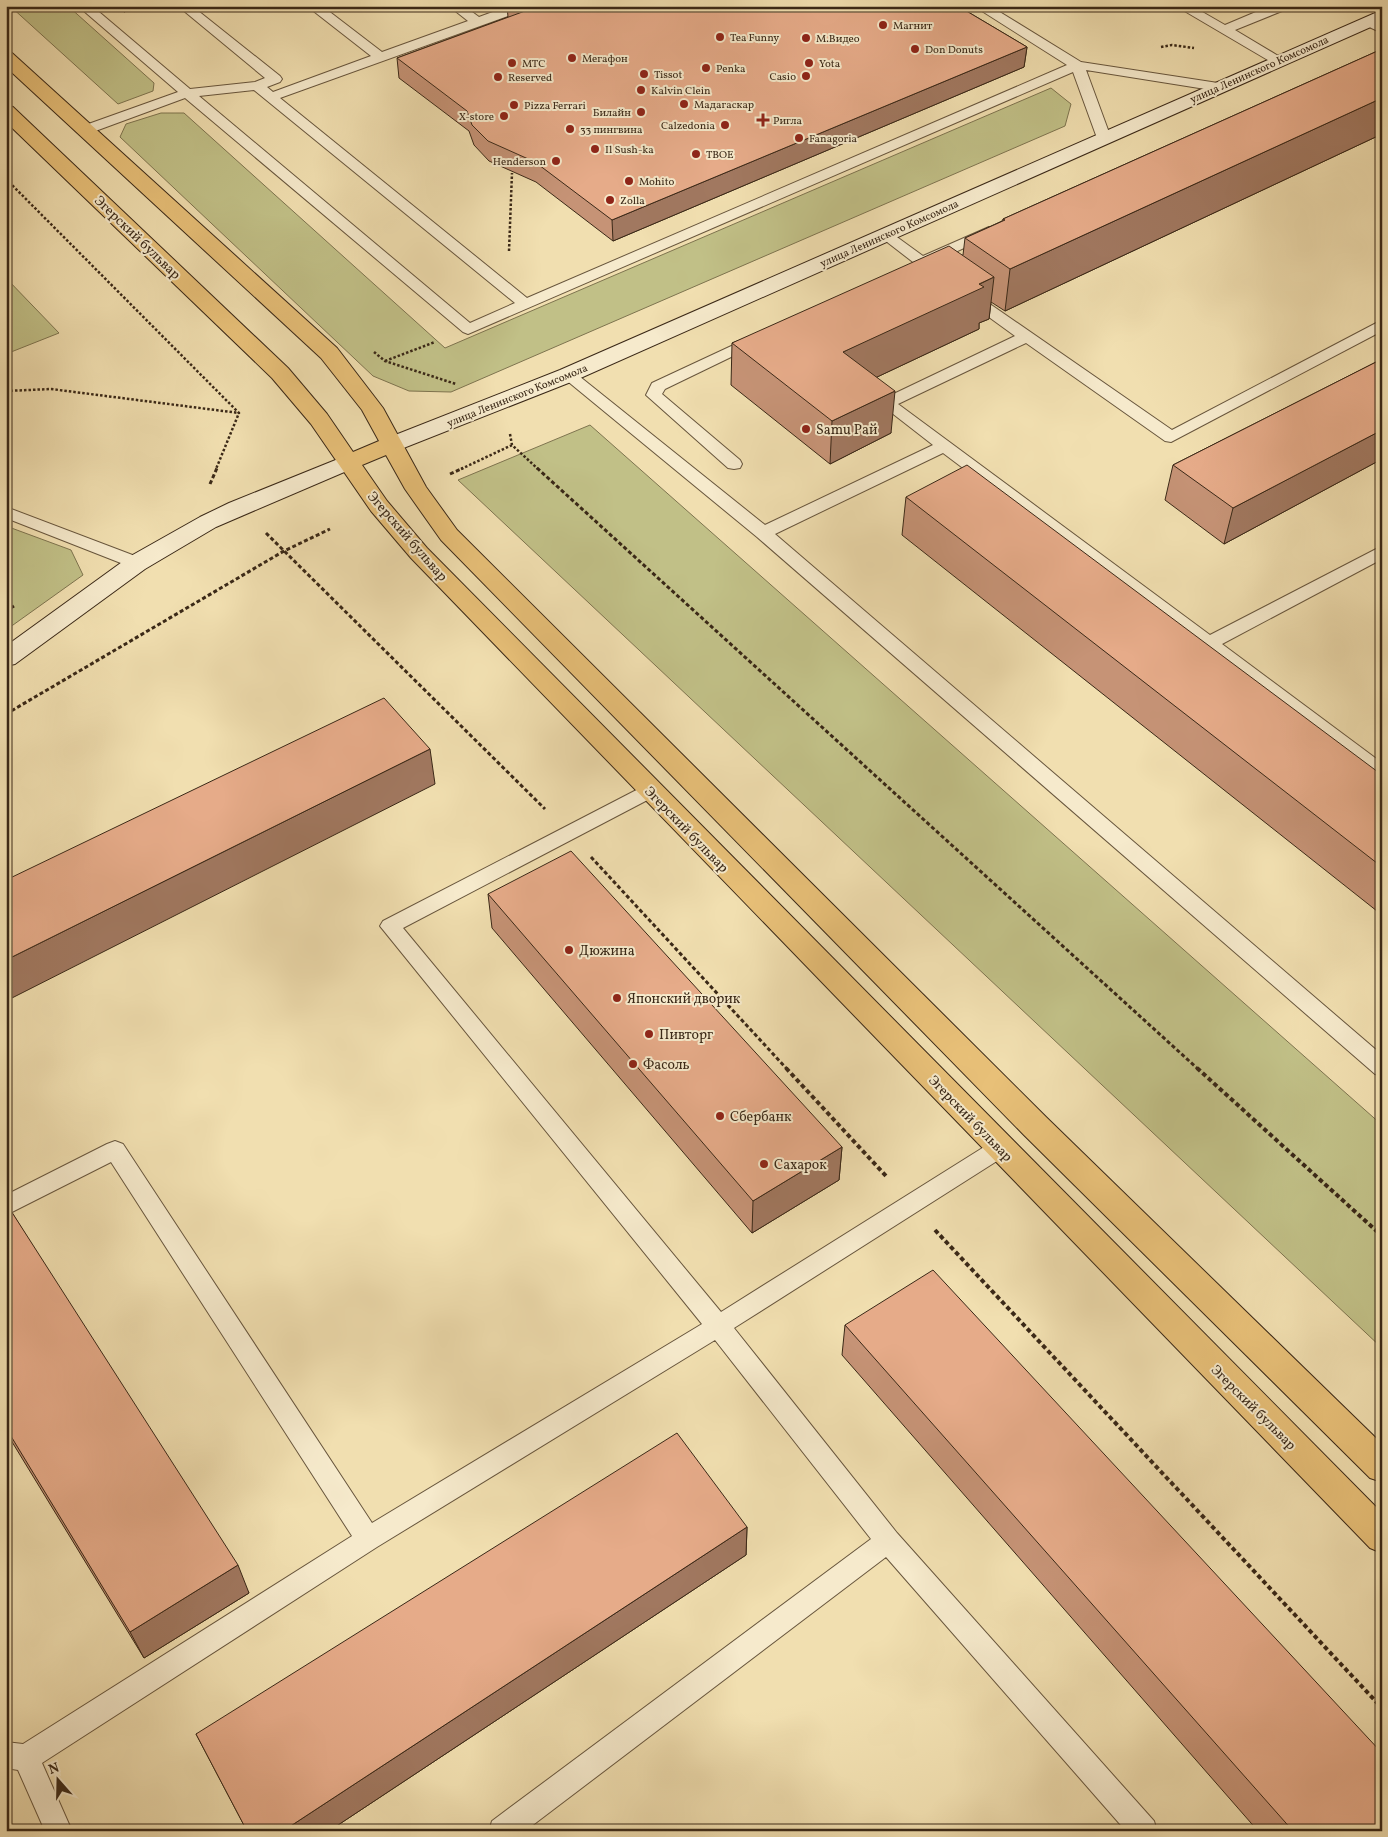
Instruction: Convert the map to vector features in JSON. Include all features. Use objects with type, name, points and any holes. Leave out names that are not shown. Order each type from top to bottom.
[{"type":"main road","name":"улица Ленинского Комсомола","points":[[393,444],[568,375],[1218,86],[1278,60],[1377,22]]},
{"type":"main road","points":[[6,57],[329,353],[372,408],[416,489],[449,535],[1036,1126],[1382,1468]]},
{"type":"main road","name":"Эгерский бульвар","points":[[6,111],[280,373],[319,419],[379,506],[419,553],[1382,1537]]},
{"type":"main road","points":[[6,658],[137,563],[237,508],[393,444]]},
{"type":"main road","points":[[1000,1148],[1036,1126]]},
{"type":"lane","points":[[84,6],[468,329],[1077,65]]},
{"type":"lane","points":[[85,130],[187,93],[257,86],[275,79],[184,6]]},
{"type":"lane","points":[[313,6],[380,58]]},
{"type":"lane","points":[[455,6],[477,22]]},
{"type":"lane","points":[[271,97],[522,6]]},
{"type":"lane","points":[[980,6],[1077,65],[1218,86]]},
{"type":"lane","points":[[1182,6],[1278,60]]},
{"type":"lane","points":[[1224,30],[1282,6]]},
{"type":"lane","points":[[1077,65],[1104,138]]},
{"type":"lane","points":[[257,86],[524,304]]},
{"type":"lane","points":[[903,271],[1002,225]]},
{"type":"lane","points":[[885,235],[956,287],[1171,437],[1382,324]]},
{"type":"lane","points":[[734,464],[654,395],[658,386],[772,332]]},
{"type":"lane","points":[[1027,336],[887,403],[1382,773]]},
{"type":"lane","points":[[568,375],[763,533],[1382,1068]]},
{"type":"lane","points":[[763,533],[944,446]]},
{"type":"lane","points":[[6,512],[137,563]]},
{"type":"lane","points":[[1208,644],[1382,552]]},
{"type":"lane","points":[[650,790],[390,926],[718,1326],[888,1541],[1144,1831]]},
{"type":"lane","points":[[59,1831],[16,1756],[368,1538],[718,1326],[1000,1148]]},
{"type":"lane","points":[[6,1206],[114,1150],[368,1538]]},
{"type":"lane","points":[[502,1831],[888,1541]]},
{"type":"path","points":[[6,179],[240,413]]},
{"type":"path","points":[[385,361],[464,386]]},
{"type":"path","points":[[6,391],[51,389],[240,413]]},
{"type":"path","points":[[210,485],[240,413]]},
{"type":"path","points":[[510,430],[512,445],[1382,1236]]},
{"type":"path","points":[[450,474],[512,445]]},
{"type":"path","points":[[6,714],[284,551],[330,529]]},
{"type":"path","points":[[266,533],[569,833],[1382,1708]]},
{"type":"shaded area","points":[[10,6],[68,6],[154,83],[153,91],[118,104]]},
{"type":"shaded area","points":[[1051,88],[1071,104],[1065,126],[451,392],[409,391],[373,376],[120,137],[126,124],[161,113],[184,113],[445,348]]},
{"type":"shaded area","points":[[6,278],[59,333],[6,354]]},
{"type":"shaded area","points":[[590,425],[1382,1125],[1382,1348],[458,480]]},
{"type":"shaded area","points":[[6,526],[71,550],[83,575],[6,630]]},
{"type":"building","name":"Мадагаскар","points":[[518,6],[958,6],[1027,47],[612,220],[535,162],[488,141],[472,125],[467,111],[397,58],[525,11]]},
{"type":"building","points":[[1382,49],[1382,98],[1010,269],[965,238],[1005,220],[1003,219]]},
{"type":"building","points":[[949,246],[994,277],[979,284],[984,287],[843,352],[895,391],[832,421],[732,343]]},
{"type":"building","points":[[1382,359],[1382,430],[1233,508],[1173,465]]},
{"type":"building","points":[[967,465],[1382,775],[1382,867],[906,497]]},
{"type":"building","points":[[384,698],[430,749],[6,960],[6,880]]},
{"type":"building","points":[[571,851],[842,1147],[753,1201],[488,894]]},
{"type":"building","points":[[6,1203],[238,1565],[130,1632],[6,1428]]},
{"type":"building","points":[[933,1270],[1382,1753],[1382,1831],[1293,1831],[845,1325]]},
{"type":"building","points":[[677,1433],[747,1527],[283,1831],[247,1831],[196,1734]]},
{"type":"place","name":"Магнит","points":[[883,25]]},
{"type":"place","name":"Tea Funny","points":[[720,37]]},
{"type":"place","name":"М.Видео","points":[[806,38]]},
{"type":"place","name":"Don Donuts","points":[[915,49]]},
{"type":"place","name":"Мегафон","points":[[572,58]]},
{"type":"place","name":"МТС","points":[[512,63]]},
{"type":"place","name":"Yota","points":[[809,63]]},
{"type":"place","name":"Penka","points":[[706,68]]},
{"type":"place","name":"Tissot","points":[[644,74]]},
{"type":"place","name":"Casio","points":[[806,76]]},
{"type":"place","name":"Reserved","points":[[498,77]]},
{"type":"place","name":"Kalvin Clein","points":[[641,90]]},
{"type":"place","name":"Мадагаскар","points":[[684,104]]},
{"type":"place","name":"Pizza Ferrari","points":[[514,105]]},
{"type":"place","name":"Билайн","points":[[641,112]]},
{"type":"place","name":"X-store","points":[[504,116]]},
{"type":"place","name":"Ригла","points":[[763,120]]},
{"type":"place","name":"Calzedonia","points":[[725,125]]},
{"type":"place","name":"33 пингвина","points":[[570,129]]},
{"type":"place","name":"Fanagoria","points":[[799,138]]},
{"type":"place","name":"Il Sush-ka","points":[[595,149]]},
{"type":"place","name":"ТВОЕ","points":[[696,154]]},
{"type":"place","name":"Henderson","points":[[556,161]]},
{"type":"place","name":"Mohito","points":[[629,181]]},
{"type":"place","name":"Zolla","points":[[610,200]]},
{"type":"place","name":"Samu Рай","points":[[806,429]]},
{"type":"place","name":"Дюжина","points":[[569,950]]},
{"type":"place","name":"Японский дворик","points":[[617,998]]},
{"type":"place","name":"Пивторг","points":[[649,1034]]},
{"type":"place","name":"Фасоль","points":[[633,1064]]},
{"type":"place","name":"Сбербанк","points":[[720,1116]]},
{"type":"place","name":"Сахарок","points":[[764,1164]]}]
